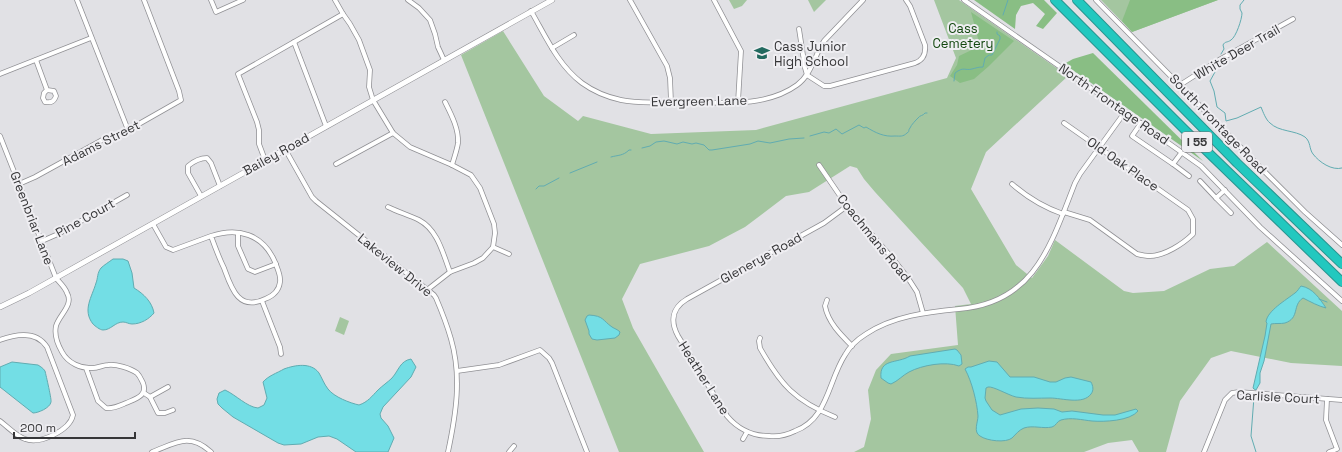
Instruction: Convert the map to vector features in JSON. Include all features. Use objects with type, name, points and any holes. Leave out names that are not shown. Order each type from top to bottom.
[{"type":"highway","name":"I 55","points":[[1055,0],[1186,131],[1342,282]]},
{"type":"highway","name":"I 55","points":[[1077,0],[1237,163],[1342,264]]},
{"type":"street","points":[[77,0],[128,130]]},
{"type":"street","name":"Adams Street","points":[[19,184],[35,177],[104,139],[128,130],[181,100],[179,91],[144,0]]},
{"type":"street","points":[[211,0],[216,12],[242,0]]},
{"type":"street","points":[[335,0],[357,36],[370,67],[369,87],[373,100],[393,133],[410,147],[471,175],[480,188],[494,224],[495,236],[492,247],[483,258],[450,272],[427,290]]},
{"type":"street","points":[[408,0],[419,8],[430,20],[436,34],[438,47],[444,60]]},
{"type":"street","name":"Bailey Road","points":[[0,307],[15,301],[552,0]]},
{"type":"street","points":[[630,0],[667,66],[670,78],[671,102]]},
{"type":"street","points":[[714,0],[741,51],[738,102]]},
{"type":"street","name":"Evergreen Lane","points":[[531,11],[562,63],[582,83],[598,93],[610,98],[629,102],[738,102],[756,100],[786,92],[801,82],[807,75],[819,48],[824,41],[863,0]]},
{"type":"street","points":[[799,29],[807,75],[824,86],[830,86],[919,62],[925,54],[925,45],[910,6],[906,0]]},
{"type":"street","name":"North Frontage Road","points":[[964,0],[1201,166],[1260,227],[1342,301]]},
{"type":"street","name":"South Frontage Road","points":[[1096,0],[1260,168],[1342,246]]},
{"type":"street","points":[[265,160],[259,144],[257,122],[238,74],[343,14]]},
{"type":"street","name":"White Deer Trail","points":[[1180,85],[1219,60],[1293,19]]},
{"type":"street","points":[[552,48],[574,35]]},
{"type":"street","points":[[0,74],[91,38]]},
{"type":"street","points":[[294,42],[326,126]]},
{"type":"street","points":[[36,60],[47,90]]},
{"type":"street","points":[[445,102],[458,136],[458,146],[452,165]]},
{"type":"street","points":[[820,411],[841,361],[852,346],[870,331],[887,323],[923,313],[979,306],[996,300],[1018,287],[1041,261],[1050,246],[1075,183],[1125,112]]},
{"type":"street","name":"Old Oak Place","points":[[1012,184],[1036,202],[1064,213],[1090,220],[1137,254],[1152,256],[1182,245],[1193,234],[1194,224],[1192,216],[1188,210],[1064,123]]},
{"type":"street","points":[[1141,123],[1132,136],[1189,176]]},
{"type":"street","points":[[336,164],[393,133]]},
{"type":"street","name":"Greenbriar Lane","points":[[0,136],[56,278],[67,293],[69,300],[56,326],[56,339],[67,359],[86,368]]},
{"type":"street","name":"Lakeview Drive","points":[[285,149],[312,197],[316,201],[436,298],[448,327],[455,354],[457,371],[457,404],[448,452]]},
{"type":"street","points":[[1173,164],[1182,152]]},
{"type":"street","points":[[201,196],[188,172],[188,166],[200,158],[207,158],[211,163],[220,186]]},
{"type":"street","name":"Coachmans Road","points":[[819,166],[847,206],[908,278],[917,292],[923,313]]},
{"type":"street","points":[[1200,181],[1231,213]]},
{"type":"street","points":[[1216,198],[1225,190]]},
{"type":"street","name":"Pine Court","points":[[42,241],[58,234],[128,194]]},
{"type":"street","name":"Glenerye Road","points":[[675,309],[687,299],[824,223],[847,206]]},
{"type":"street","points":[[388,207],[420,221],[430,228],[438,240],[450,272]]},
{"type":"street","points":[[153,224],[166,247],[173,250],[212,236],[224,232],[247,234],[254,237],[263,243],[270,252],[276,264],[280,277],[279,288],[274,294],[262,300],[246,302],[234,294],[212,236]]},
{"type":"street","points":[[238,234],[238,246],[248,269],[255,272],[276,264]]},
{"type":"street","points":[[492,247],[509,254]]},
{"type":"street","points":[[262,300],[280,347],[280,354]]},
{"type":"street","points":[[827,300],[825,306],[829,319],[839,333],[852,346]]},
{"type":"street","name":"Heather Lane","points":[[675,309],[672,318],[678,336],[727,416],[738,426],[747,432],[754,434],[770,436],[791,433],[808,424],[820,411]]},
{"type":"street","points":[[0,340],[19,335],[29,335],[37,337],[43,341],[47,347],[73,415],[69,425],[55,434],[49,437],[32,440],[22,438],[0,421]]},
{"type":"street","points":[[760,338],[760,348],[780,380],[800,400],[835,417]]},
{"type":"street","points":[[457,371],[499,365],[540,350],[552,363],[586,452]]},
{"type":"street","points":[[112,364],[130,369],[141,378],[144,393],[139,398],[115,408],[104,407],[98,401],[86,368],[94,368],[112,364]]},
{"type":"street","points":[[150,397],[168,387]]},
{"type":"street","name":"Carlisle Court","points":[[1204,452],[1225,400],[1232,393],[1239,392],[1342,400]]},
{"type":"street","points":[[144,393],[150,397],[158,413],[165,414],[173,410]]},
{"type":"street","points":[[1327,399],[1326,420],[1338,449],[1329,452]]},
{"type":"street","points":[[743,439],[747,432]]},
{"type":"street","points":[[152,452],[186,440],[199,442],[211,452]]},
{"type":"street","points":[[509,452],[514,446]]},
{"type":"green space","points":[[729,0],[747,0],[742,6],[734,9]]},
{"type":"green space","points":[[808,0],[826,0],[814,12]]},
{"type":"green space","name":"Cass Cemetery","points":[[934,0],[959,0],[1068,76],[986,152],[971,189],[1016,265],[1032,278],[1048,256],[1055,240],[1124,291],[1133,293],[1164,291],[1210,269],[1234,266],[1267,242],[1342,311],[1342,366],[1291,363],[1231,351],[1211,358],[1180,401],[1166,452],[1139,452],[1132,440],[1108,443],[1084,452],[854,452],[864,447],[871,419],[868,390],[876,370],[891,354],[958,345],[955,306],[971,304],[963,288],[875,192],[857,168],[850,166],[809,192],[786,196],[745,227],[709,246],[640,264],[622,299],[633,328],[704,452],[619,452],[461,55],[503,31],[544,96],[578,121],[583,116],[651,134],[756,130],[947,78],[956,58]]},
{"type":"green space","points":[[974,0],[1044,0],[1057,13],[1043,29],[1036,26],[1045,14],[1033,3],[1021,6],[1016,15],[1015,29]]},
{"type":"green space","points":[[1101,0],[1218,0],[1132,32]]},
{"type":"green space","points":[[1130,0],[1218,0],[1132,32],[1122,21]]},
{"type":"green space","points":[[971,12],[1014,41],[974,79],[960,83],[950,76],[957,65],[959,56],[980,46]]},
{"type":"green space","points":[[1093,53],[1203,161],[1064,64],[1073,59]]},
{"type":"green space","points":[[340,317],[349,321],[344,335],[335,331]]},
{"type":"water","points":[[113,259],[123,259],[128,261],[132,273],[134,288],[147,299],[154,313],[139,323],[132,324],[120,322],[106,330],[102,330],[93,324],[88,314],[88,309],[90,298],[101,268]]},
{"type":"water","points":[[1301,286],[1313,291],[1326,308],[1303,298],[1298,304],[1293,318],[1290,321],[1271,324],[1264,361],[1260,373],[1260,383],[1256,390],[1253,388],[1265,336],[1267,318],[1273,310],[1296,292]]},
{"type":"water","points":[[589,315],[598,316],[620,332],[619,335],[615,338],[597,340],[592,339],[585,320]]},
{"type":"water","points":[[955,349],[961,355],[962,364],[959,366],[934,364],[920,367],[909,372],[891,384],[881,378],[883,367],[890,362],[910,356]]},
{"type":"water","points":[[411,359],[416,367],[411,377],[383,407],[380,414],[394,438],[388,452],[356,452],[337,439],[329,436],[318,437],[301,444],[284,445],[233,417],[218,404],[217,399],[219,393],[225,390],[246,403],[258,408],[264,405],[267,398],[263,382],[265,380],[284,369],[303,365],[312,367],[316,370],[334,395],[359,405],[367,401],[392,378],[404,362]]},
{"type":"water","points":[[989,361],[997,362],[1010,377],[1034,377],[1050,382],[1056,382],[1071,377],[1091,382],[1093,386],[1091,394],[1078,400],[1020,398],[988,387],[986,388],[986,401],[992,410],[1000,415],[1021,409],[1038,408],[1054,409],[1062,412],[1072,411],[1103,415],[1115,415],[1136,409],[1138,411],[1129,417],[1110,421],[1065,419],[1052,427],[1024,428],[1009,440],[996,441],[983,438],[977,432],[977,405],[968,374],[965,369]]},
{"type":"water","points":[[12,362],[38,365],[45,371],[51,401],[46,408],[33,413],[0,387],[0,367]]},
{"type":"waterway","points":[[1003,15],[1008,0]]},
{"type":"waterway","points":[[1221,54],[1224,49],[1223,45],[1225,42],[1230,41],[1237,32],[1242,16],[1240,5],[1244,0]]},
{"type":"waterway","points":[[954,81],[955,73],[960,70],[983,67],[985,58],[992,55],[1000,39],[997,32]]},
{"type":"waterway","points":[[1213,71],[1215,72],[1210,81],[1214,91],[1217,107],[1225,113],[1226,121],[1237,118],[1261,107],[1267,120],[1274,126],[1305,137],[1313,154],[1322,163],[1330,167],[1338,169],[1342,168]]},
{"type":"waterway","points":[[810,136],[824,132],[829,133],[836,129],[842,134],[859,125],[884,135],[901,136],[909,132],[911,125],[919,117],[927,113]]},
{"type":"waterway","points":[[642,148],[650,146],[656,142],[664,141],[677,144],[683,142],[692,144],[696,143],[704,145],[709,150],[712,150],[750,144],[758,141],[770,143],[804,138]]},
{"type":"waterway","points":[[611,157],[631,150]]},
{"type":"waterway","points":[[570,173],[597,162]]},
{"type":"waterway","points":[[536,189],[539,186],[544,186],[559,178]]},
{"type":"waterway","points":[[1319,299],[1327,302]]},
{"type":"waterway","points":[[1254,397],[1251,436],[1256,452]]},
{"type":"place","name":"Cass Junior High School","points":[[762,53]]}]
